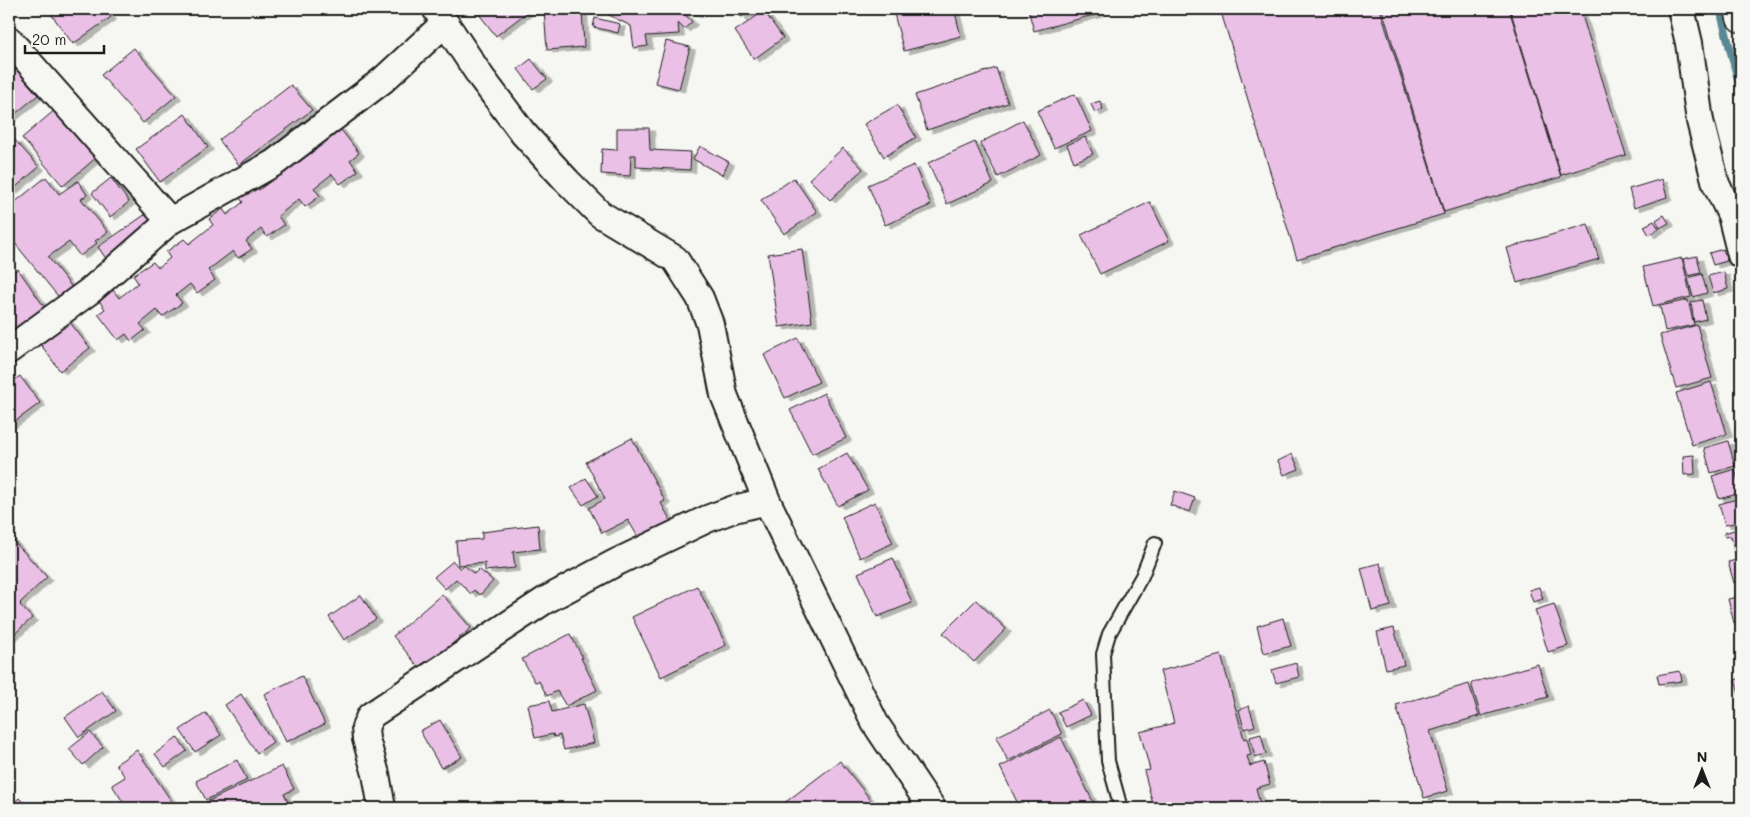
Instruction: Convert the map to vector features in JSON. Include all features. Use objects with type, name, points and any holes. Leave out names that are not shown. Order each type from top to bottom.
[{"type":"highway","points":[[1739,9],[1741,18]]},
{"type":"street","points":[[1681,9],[1689,43],[1700,121],[1716,184],[1732,215],[1741,255]]},
{"type":"street","points":[[9,350],[91,290],[170,221],[274,163],[383,80],[440,16],[481,77],[523,133],[567,181],[600,214],[675,260],[700,298],[710,324],[724,395],[767,501],[875,723],[932,808]]},
{"type":"street","points":[[9,40],[170,221]]},
{"type":"street","points":[[382,808],[376,774],[366,739],[365,728],[370,716],[544,601],[615,562],[707,519],[734,509],[767,501]]},
{"type":"lane","points":[[1121,808],[1108,761],[1103,654],[1109,634],[1142,576],[1155,543]]},
{"type":"building","points":[[58,9],[105,9],[111,17],[73,44],[51,14]]},
{"type":"building","points":[[475,9],[529,9],[530,10],[496,36]]},
{"type":"building","points":[[582,9],[584,47],[547,50],[544,10]]},
{"type":"building","points":[[609,9],[680,9],[692,22],[684,29],[678,23],[679,34],[646,36],[648,46],[634,48],[631,26],[607,14]]},
{"type":"building","points":[[691,9],[703,9],[703,10],[696,15]]},
{"type":"building","points":[[737,9],[759,9],[741,17]]},
{"type":"building","points":[[914,9],[954,9],[961,36],[904,51],[894,14]]},
{"type":"building","points":[[1028,9],[1095,9],[1097,14],[1034,31]]},
{"type":"building","points":[[1220,9],[1380,9],[1444,214],[1297,259]]},
{"type":"building","points":[[1382,9],[1509,9],[1561,177],[1444,212]]},
{"type":"building","points":[[1510,9],[1580,9],[1626,155],[1561,175]]},
{"type":"building","points":[[764,11],[783,38],[754,59],[735,31]]},
{"type":"building","points":[[595,18],[620,24],[618,33],[593,27]]},
{"type":"building","points":[[666,41],[690,47],[679,89],[655,83]]},
{"type":"building","points":[[134,48],[176,96],[143,123],[101,75]]},
{"type":"building","points":[[531,59],[547,79],[533,89],[518,69]]},
{"type":"building","points":[[9,61],[38,95],[9,119]]},
{"type":"building","points":[[996,68],[1008,103],[927,130],[915,95]]},
{"type":"building","points":[[291,85],[312,110],[239,165],[219,140]]},
{"type":"building","points":[[1075,94],[1092,131],[1054,148],[1037,111]]},
{"type":"building","points":[[1100,101],[1103,109],[1095,113],[1091,104]]},
{"type":"building","points":[[63,103],[104,151],[63,186],[22,138]]},
{"type":"building","points":[[897,105],[916,137],[884,157],[864,124]]},
{"type":"building","points":[[185,114],[208,147],[160,182],[136,149]]},
{"type":"building","points":[[1023,120],[1041,155],[998,177],[980,143]]},
{"type":"building","points":[[339,127],[359,153],[350,160],[358,171],[340,184],[332,174],[314,188],[320,196],[305,207],[299,199],[278,216],[284,225],[267,237],[261,229],[246,241],[252,249],[238,258],[233,251],[208,270],[215,280],[197,293],[190,284],[176,295],[182,303],[162,317],[157,310],[140,324],[145,330],[131,341],[126,334],[118,340],[98,314],[105,309],[99,301],[113,290],[119,298],[138,283],[133,275],[153,262],[158,268],[170,258],[166,252],[184,239],[189,244],[213,225],[209,219],[223,209],[227,215],[243,202],[238,196],[255,184],[259,190]]},
{"type":"building","points":[[617,128],[649,128],[650,150],[691,152],[690,170],[636,167],[636,155],[631,155],[630,176],[601,174],[602,149],[617,150]]},
{"type":"building","points":[[1085,137],[1093,154],[1074,162],[1067,145]]},
{"type":"building","points":[[15,140],[39,167],[9,193],[9,145]]},
{"type":"building","points":[[975,142],[993,183],[947,204],[928,163]]},
{"type":"building","points":[[700,146],[729,162],[722,175],[693,159]]},
{"type":"building","points":[[843,148],[863,169],[830,200],[809,179]]},
{"type":"building","points":[[914,165],[931,205],[885,225],[868,185]]},
{"type":"building","points":[[46,177],[59,194],[78,181],[87,195],[81,199],[108,232],[95,241],[97,243],[80,256],[69,242],[48,257],[74,290],[61,300],[9,236],[9,207]]},
{"type":"building","points":[[111,178],[129,202],[110,217],[92,193]]},
{"type":"building","points":[[794,178],[817,212],[784,234],[761,200]]},
{"type":"building","points":[[1662,179],[1667,197],[1634,208],[1629,189]]},
{"type":"building","points":[[1150,202],[1169,241],[1100,274],[1081,235]]},
{"type":"building","points":[[146,214],[157,230],[109,263],[98,247]]},
{"type":"building","points":[[1664,215],[1669,223],[1660,228],[1656,220]]},
{"type":"building","points":[[1654,221],[1659,229],[1649,235],[1644,226]]},
{"type":"building","points":[[1588,224],[1599,259],[1517,283],[1507,248]]},
{"type":"building","points":[[802,249],[812,322],[779,327],[768,254]]},
{"type":"building","points":[[1723,249],[1727,261],[1713,265],[1709,253]]},
{"type":"building","points":[[1697,256],[1701,273],[1688,276],[1683,259]]},
{"type":"building","points":[[1682,258],[1691,297],[1653,306],[1643,267]]},
{"type":"building","points":[[18,269],[45,308],[9,333],[9,275]]},
{"type":"building","points":[[1724,272],[1728,289],[1713,293],[1708,276]]},
{"type":"building","points":[[1702,274],[1707,293],[1693,297],[1688,278]]},
{"type":"building","points":[[1688,300],[1694,325],[1665,331],[1660,306]]},
{"type":"building","points":[[1702,300],[1706,319],[1694,322],[1691,302]]},
{"type":"building","points":[[65,316],[90,348],[60,371],[36,338]]},
{"type":"building","points":[[1697,325],[1712,378],[1676,388],[1660,335]]},
{"type":"building","points":[[798,338],[819,382],[785,398],[764,355]]},
{"type":"building","points":[[20,376],[40,403],[9,426],[9,384]]},
{"type":"building","points":[[1711,382],[1727,434],[1692,445],[1676,393]]},
{"type":"building","points":[[824,393],[846,438],[812,454],[790,410]]},
{"type":"building","points":[[632,438],[665,501],[661,503],[673,525],[641,542],[628,520],[602,533],[589,508],[605,499],[586,462]]},
{"type":"building","points":[[1728,441],[1735,466],[1711,473],[1704,448]]},
{"type":"building","points":[[847,453],[868,490],[838,506],[818,469]]},
{"type":"building","points":[[1292,454],[1299,469],[1284,475],[1278,461]]},
{"type":"building","points":[[1694,455],[1695,474],[1684,475],[1683,456]]},
{"type":"building","points":[[1735,469],[1741,493],[1719,499],[1712,476]]},
{"type":"building","points":[[586,478],[598,496],[583,505],[571,488]]},
{"type":"building","points":[[1175,491],[1195,498],[1190,512],[1170,505]]},
{"type":"building","points":[[1741,498],[1741,521],[1725,525],[1719,504]]},
{"type":"building","points":[[875,502],[893,543],[860,558],[842,517]]},
{"type":"building","points":[[538,525],[540,549],[513,552],[515,568],[485,571],[485,563],[458,565],[456,541],[482,539],[482,532]]},
{"type":"building","points":[[1741,528],[1741,552],[1735,554],[1731,536],[1725,537],[1724,533]]},
{"type":"building","points":[[9,536],[47,577],[20,603],[32,618],[9,639]]},
{"type":"building","points":[[893,558],[912,603],[877,617],[858,573]]},
{"type":"building","points":[[1741,559],[1741,581],[1734,583],[1728,562]]},
{"type":"building","points":[[453,561],[460,569],[464,565],[474,574],[479,569],[493,581],[480,595],[474,590],[471,594],[456,579],[445,589],[434,577]]},
{"type":"building","points":[[1380,563],[1391,606],[1372,611],[1361,568]]},
{"type":"building","points":[[1741,584],[1741,603],[1736,585]]},
{"type":"building","points":[[697,586],[726,645],[661,677],[632,617]]},
{"type":"building","points":[[1539,587],[1543,599],[1533,602],[1529,590]]},
{"type":"building","points":[[442,594],[471,628],[421,670],[393,636]]},
{"type":"building","points":[[361,595],[376,619],[344,640],[329,617]]},
{"type":"building","points":[[1737,597],[1741,621],[1734,623],[1728,599]]},
{"type":"building","points":[[976,600],[1006,629],[974,662],[943,633]]},
{"type":"building","points":[[1554,604],[1568,646],[1548,652],[1535,610]]},
{"type":"building","points":[[1283,618],[1291,646],[1264,653],[1257,626]]},
{"type":"building","points":[[1394,628],[1404,665],[1386,669],[1377,632]]},
{"type":"building","points":[[570,634],[597,690],[566,706],[557,691],[547,696],[539,681],[535,682],[522,659]]},
{"type":"building","points":[[1221,655],[1244,739],[1247,738],[1251,755],[1247,756],[1250,766],[1264,762],[1270,784],[1256,788],[1261,808],[1154,808],[1144,771],[1150,770],[1140,732],[1174,723],[1160,671]]},
{"type":"building","points":[[1296,663],[1299,677],[1276,683],[1272,670]]},
{"type":"building","points":[[1538,664],[1548,697],[1481,716],[1471,683]]},
{"type":"building","points":[[1680,671],[1682,681],[1659,684],[1657,675]]},
{"type":"building","points":[[302,676],[325,724],[286,742],[264,694]]},
{"type":"building","points":[[1741,678],[1741,701],[1735,680]]},
{"type":"building","points":[[1469,684],[1479,716],[1430,731],[1448,791],[1424,798],[1396,705]]},
{"type":"building","points":[[102,691],[116,711],[79,737],[65,717]]},
{"type":"building","points":[[241,694],[273,742],[257,753],[225,705]]},
{"type":"building","points":[[1083,700],[1091,715],[1066,727],[1058,712]]},
{"type":"building","points":[[549,701],[552,712],[584,704],[594,743],[564,750],[560,735],[554,737],[553,734],[535,738],[528,705]]},
{"type":"building","points":[[1249,706],[1255,726],[1244,729],[1239,710]]},
{"type":"building","points":[[1050,710],[1062,734],[1008,761],[996,737]]},
{"type":"building","points":[[206,713],[221,735],[195,752],[180,730]]},
{"type":"building","points":[[440,720],[462,757],[441,768],[420,731]]},
{"type":"building","points":[[90,732],[103,747],[83,765],[69,749]]},
{"type":"building","points":[[1261,734],[1266,754],[1255,757],[1250,737]]},
{"type":"building","points":[[177,737],[187,751],[165,767],[155,754]]},
{"type":"building","points":[[1061,737],[1096,808],[1020,808],[1000,767]]},
{"type":"building","points":[[137,750],[174,805],[169,808],[127,808],[112,785],[125,777],[116,764]]},
{"type":"building","points":[[237,760],[247,780],[206,800],[196,781]]},
{"type":"building","points":[[840,761],[877,808],[779,807]]},
{"type":"building","points":[[282,766],[294,789],[284,794],[289,803],[278,808],[194,808]]},
{"type":"building","points":[[19,798],[29,808],[9,808],[9,807]]},
{"type":"waterway","points":[[1720,9],[1741,92]]}]
